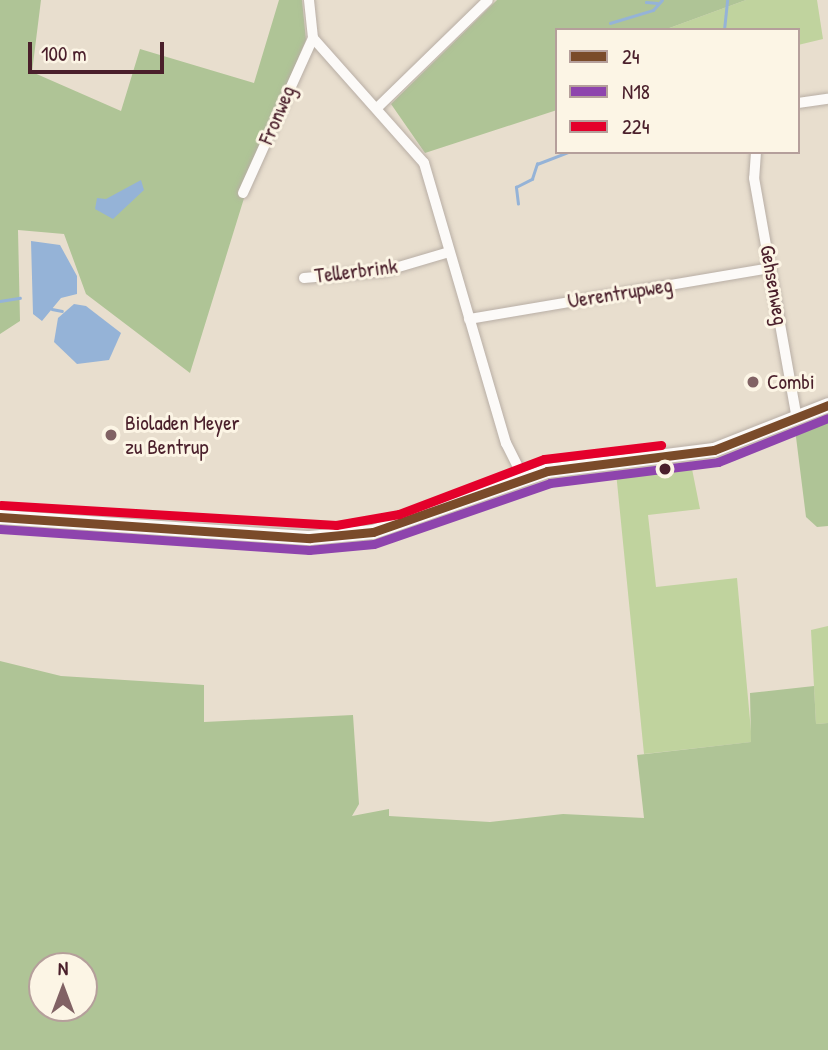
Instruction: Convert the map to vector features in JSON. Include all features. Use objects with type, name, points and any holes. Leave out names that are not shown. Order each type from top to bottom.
[{"type":"main road","points":[[0,517],[337,537],[402,526],[524,479],[596,463],[707,452],[828,405]]},
{"type":"street","points":[[310,0],[313,38],[378,107],[424,163],[506,443],[524,479]]},
{"type":"street","points":[[378,107],[488,0]]},
{"type":"street","name":"Fronweg","points":[[243,193],[313,38]]},
{"type":"street","points":[[800,103],[828,99]]},
{"type":"street","name":"Gehsenweg","points":[[756,154],[754,178],[797,419]]},
{"type":"street","name":"Tellerbrink","points":[[304,278],[385,271],[449,252]]},
{"type":"street","name":"Uerentrupweg","points":[[469,318],[771,268]]},
{"type":"green space","points":[[0,0],[41,0],[32,72],[121,111],[140,49],[254,83],[279,0],[302,0],[306,40],[240,195],[245,195],[190,373],[86,294],[64,234],[18,230],[20,321],[0,334]]},
{"type":"green space","points":[[497,0],[746,0],[669,28],[555,28],[555,111],[425,153],[391,104]]},
{"type":"green space","points":[[746,0],[817,0],[823,39],[800,45],[800,28],[669,28]]},
{"type":"green space","points":[[828,414],[828,526],[817,527],[806,517],[795,429]]},
{"type":"green space","points":[[691,464],[700,509],[648,515],[656,587],[737,578],[752,742],[644,754],[616,472]]},
{"type":"green space","points":[[828,626],[828,723],[816,724],[811,630]]},
{"type":"green space","points":[[0,661],[61,676],[204,685],[204,722],[353,715],[359,804],[352,816],[389,809],[389,816],[490,822],[563,814],[644,818],[637,755],[751,742],[750,693],[814,686],[816,724],[828,723],[828,1050],[0,1050]]},
{"type":"water","points":[[141,180],[144,190],[113,219],[95,209],[97,198],[106,199]]},
{"type":"water","points":[[31,241],[60,245],[77,276],[77,294],[61,298],[42,321],[33,314]]},
{"type":"water","points":[[74,304],[86,306],[121,333],[109,360],[77,364],[54,342],[58,318]]},
{"type":"waterway","points":[[610,23],[653,10],[662,0]]},
{"type":"waterway","points":[[724,28],[727,0]]},
{"type":"waterway","points":[[646,2],[657,3]]},
{"type":"waterway","points":[[518,204],[516,187],[532,179],[537,164],[564,154]]},
{"type":"waterway","points":[[0,301],[20,298]]},
{"type":"waterway","points":[[52,309],[62,311]]},
{"type":"transit line","name":"24","points":[[0,517],[310,538],[373,532],[547,471],[714,450],[828,405]]},
{"type":"transit line","name":"N18","points":[[0,529],[309,550],[374,544],[550,483],[718,462],[828,418]]},
{"type":"transit line","name":"224","points":[[1,505],[336,525],[399,514],[544,459],[661,445]]},
{"type":"place","name":"Combi","points":[[753,382]]},
{"type":"place","name":"Bioladen Meyer zu Bentrup","points":[[111,435]]}]
